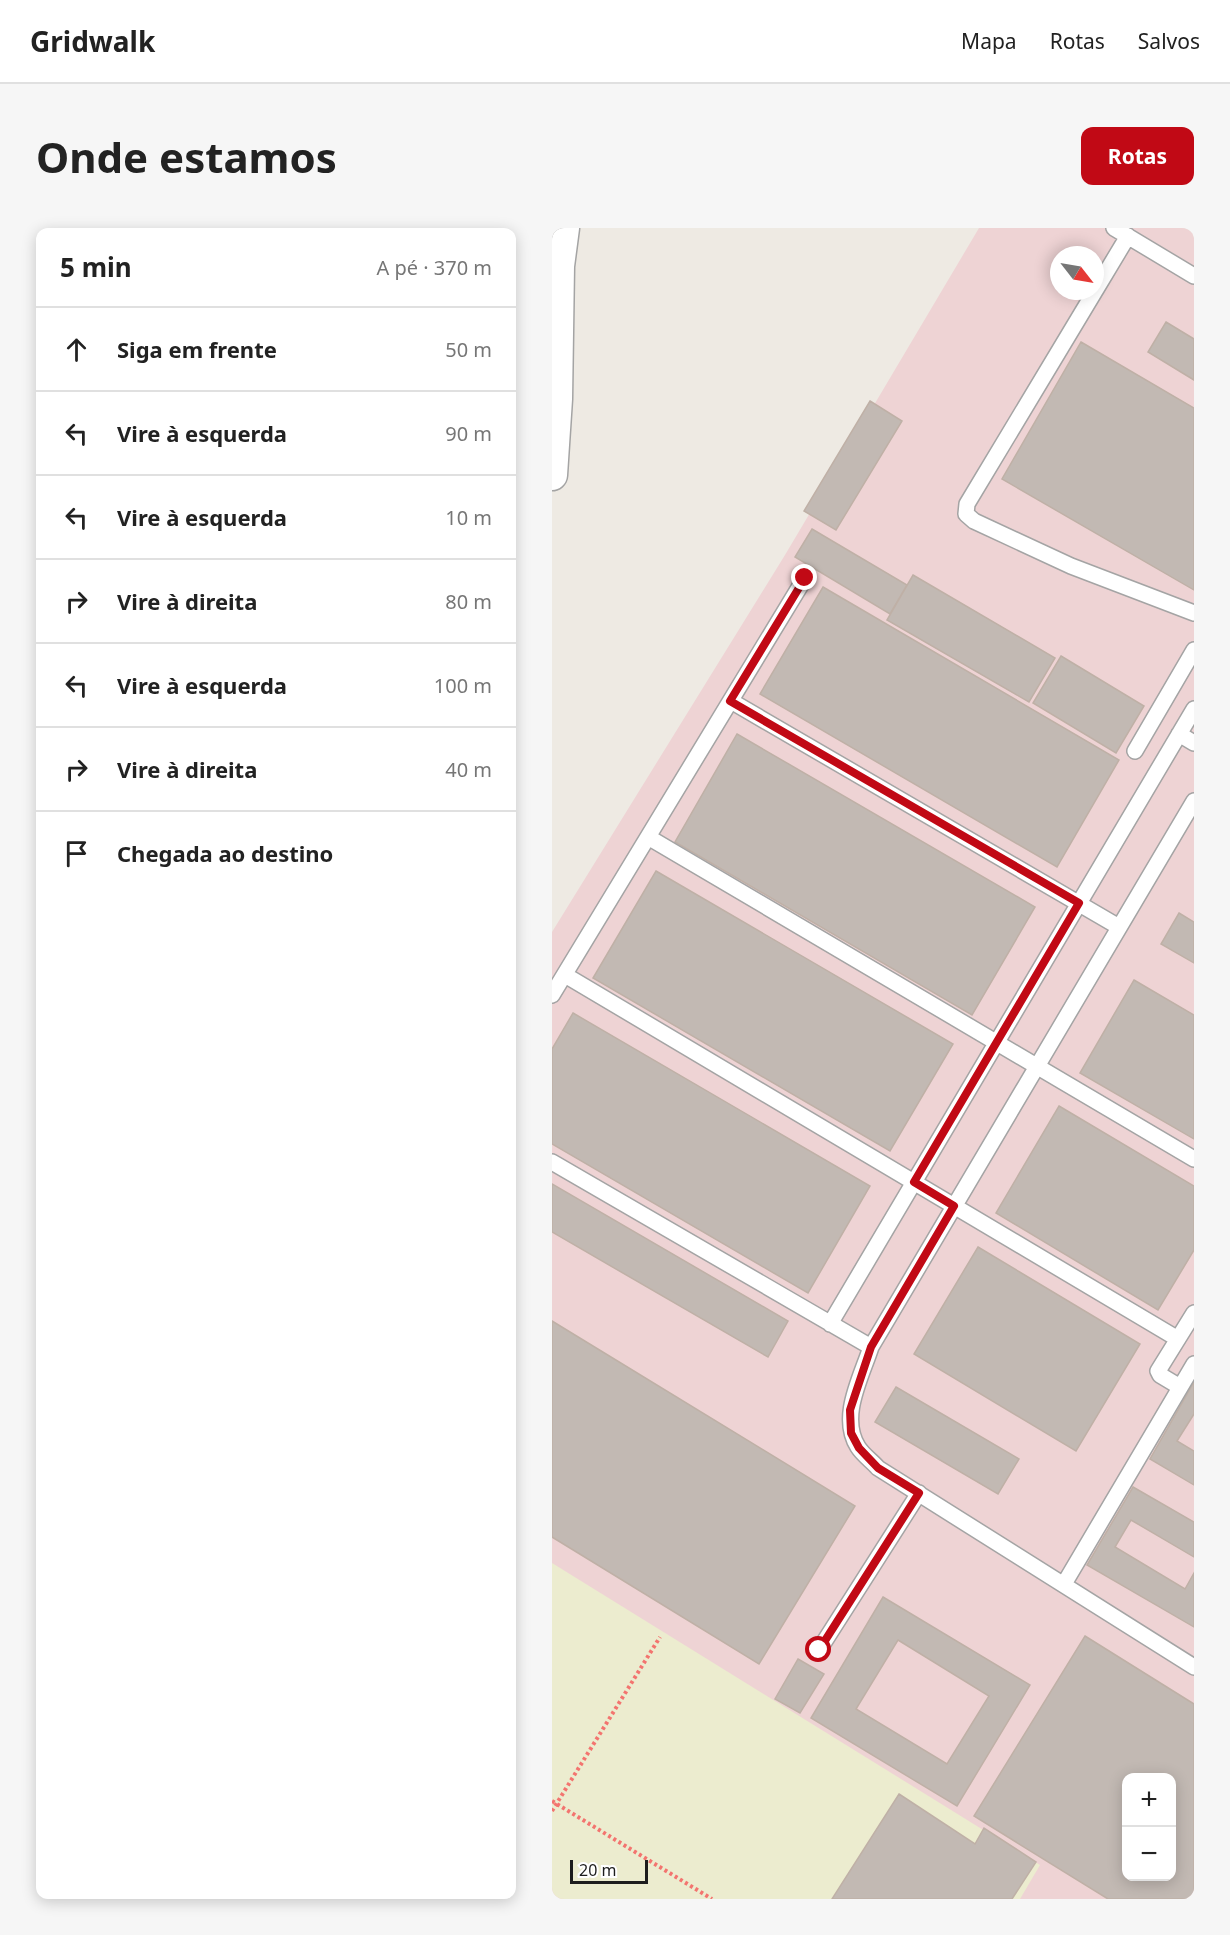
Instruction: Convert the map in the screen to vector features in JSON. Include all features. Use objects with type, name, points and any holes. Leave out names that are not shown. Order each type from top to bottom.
[{"type":"street","points":[[552,475],[557,399],[559,266],[564,228]]},
{"type":"lane","points":[[1114,228],[1194,276]]},
{"type":"lane","points":[[1104,276],[1128,236]]},
{"type":"lane","points":[[1090,300],[967,504],[966,514],[974,521],[1047,556],[1194,613]]},
{"type":"lane","points":[[552,995],[805,578]]},
{"type":"lane","points":[[1135,751],[1194,650]]},
{"type":"lane","points":[[730,701],[1119,927]]},
{"type":"lane","points":[[830,1324],[1194,709]]},
{"type":"lane","points":[[1179,734],[1194,743]]},
{"type":"lane","points":[[1192,811],[1119,927],[871,1347],[850,1410],[851,1433],[859,1448],[878,1468],[1194,1667]]},
{"type":"lane","points":[[648,837],[1194,1159]]},
{"type":"lane","points":[[565,975],[1178,1339]]},
{"type":"lane","points":[[552,1162],[871,1347]]},
{"type":"lane","points":[[1180,1387],[1158,1373],[1194,1312]]},
{"type":"lane","points":[[1064,1584],[1194,1364]]},
{"type":"lane","points":[[819,1650],[919,1493]]},
{"type":"path","points":[[552,1810],[554,1802],[660,1637]]},
{"type":"path","points":[[554,1802],[712,1899]]},
{"type":"shaded area","points":[[979,228],[1194,228],[1194,1899],[552,1899],[552,932],[785,555]]},
{"type":"green space","points":[[552,1563],[1040,1865],[1020,1899],[552,1899]]},
{"type":"building","points":[[1166,322],[1194,339],[1194,380],[1148,352]]},
{"type":"building","points":[[1081,342],[1194,408],[1194,590],[1002,479]]},
{"type":"building","points":[[870,401],[902,421],[836,530],[804,511]]},
{"type":"building","points":[[812,529],[907,585],[890,614],[795,557]]},
{"type":"building","points":[[913,575],[1055,658],[1029,702],[887,620]]},
{"type":"building","points":[[823,587],[1119,760],[1057,867],[760,694]]},
{"type":"building","points":[[1061,656],[1144,706],[1116,753],[1033,703]]},
{"type":"building","points":[[737,734],[1035,907],[972,1015],[675,842]]},
{"type":"building","points":[[656,871],[953,1044],[890,1151],[593,978]]},
{"type":"building","points":[[1179,913],[1194,922],[1194,963],[1161,944]]},
{"type":"building","points":[[1134,980],[1194,1015],[1194,1139],[1080,1073]]},
{"type":"building","points":[[573,1013],[870,1186],[808,1293],[552,1144],[552,1049]]},
{"type":"building","points":[[1059,1106],[1194,1186],[1194,1250],[1158,1310],[996,1213]]},
{"type":"building","points":[[552,1184],[788,1321],[768,1357],[552,1232]]},
{"type":"building","points":[[978,1247],[1140,1344],[1076,1451],[914,1354]]},
{"type":"building","points":[[552,1321],[855,1506],[759,1664],[552,1537]]},
{"type":"building","points":[[1194,1382],[1194,1414],[1177,1441],[1194,1451],[1194,1485],[1150,1459]]},
{"type":"building","points":[[896,1387],[1019,1459],[998,1494],[875,1422]]},
{"type":"building","points":[[1133,1487],[1194,1522],[1194,1557],[1131,1520],[1115,1547],[1185,1589],[1194,1573],[1194,1627],[1087,1565]]},
{"type":"building","points":[[883,1597],[1030,1685],[957,1806],[811,1718]],"holes":[[[898,1640],[989,1696],[947,1764],[856,1709]]]},
{"type":"building","points":[[1085,1636],[1194,1704],[1194,1899],[1108,1899],[974,1816]]},
{"type":"building","points":[[798,1659],[824,1674],[800,1713],[775,1699]]},
{"type":"building","points":[[899,1794],[975,1844],[984,1828],[1036,1862],[1012,1899],[832,1899]]},
{"type":"route","points":[[805,578],[730,701],[1079,903],[914,1182],[954,1206],[871,1347],[850,1410],[851,1433],[859,1448],[878,1468],[919,1493],[819,1650]]}]
